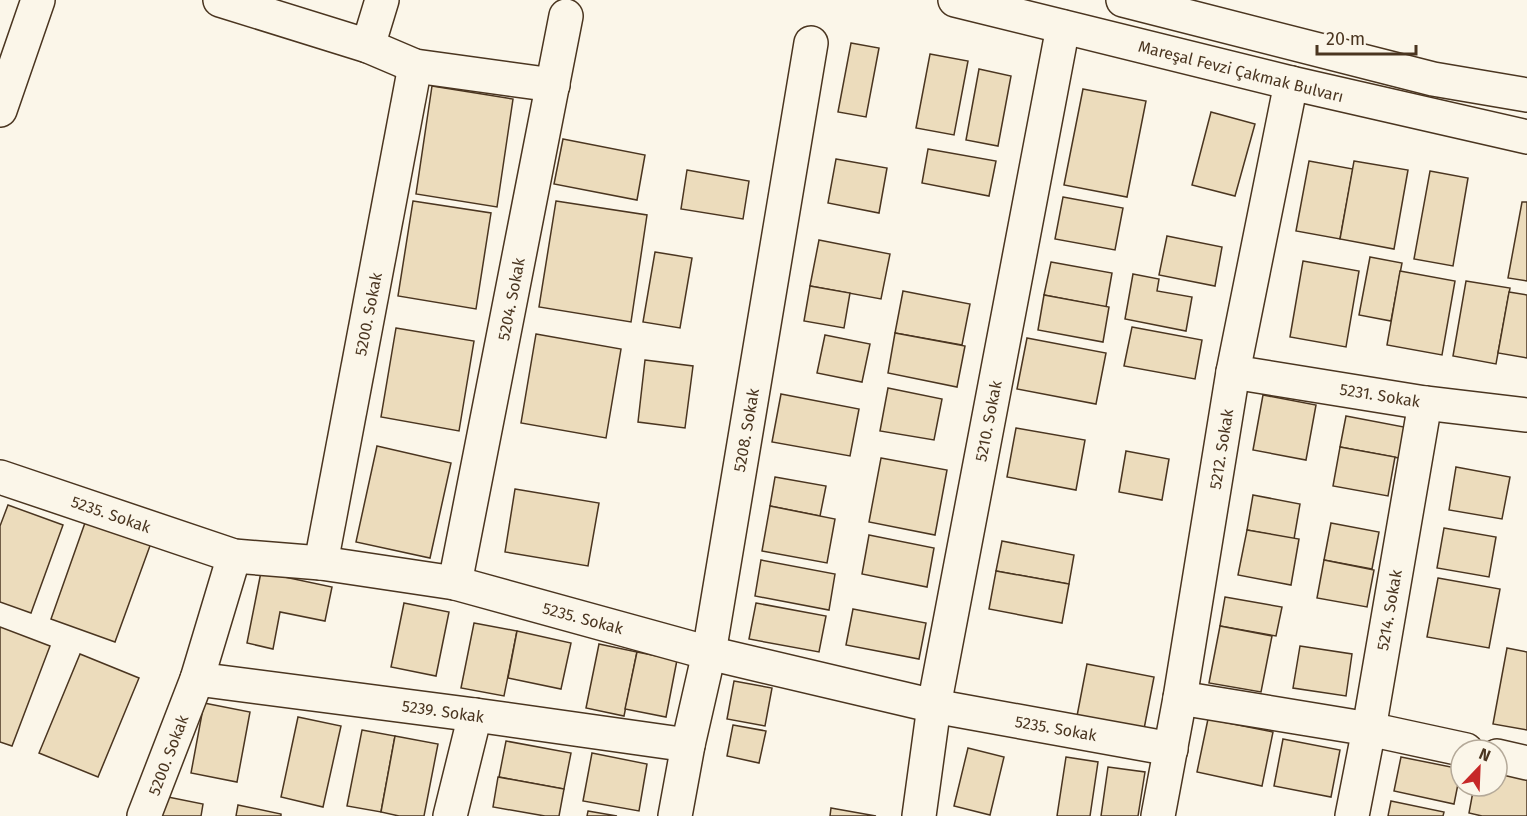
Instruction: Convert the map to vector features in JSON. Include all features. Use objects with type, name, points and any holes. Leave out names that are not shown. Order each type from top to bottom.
[{"type":"main road","points":[[0,110],[38,0]]},
{"type":"main road","points":[[220,0],[368,46],[415,66],[553,85]]},
{"type":"main road","points":[[368,46],[382,0]]},
{"type":"main road","name":"Mareşal Fevzi Çakmak Bulvarı","points":[[955,0],[1291,83],[1527,137]]},
{"type":"main road","points":[[1123,0],[1432,79],[1527,95]]},
{"type":"main road","name":"5204. Sokak","points":[[455,583],[566,16]]},
{"type":"main road","name":"5210. Sokak","points":[[919,816],[934,706],[1063,27]]},
{"type":"main road","name":"5208. Sokak","points":[[675,816],[709,653],[811,43]]},
{"type":"main road","name":"5200. Sokak","points":[[321,563],[415,66]]},
{"type":"main road","name":"5212. Sokak","points":[[1158,816],[1180,698],[1233,372],[1291,83]]},
{"type":"main road","name":"5231. Sokak","points":[[1233,372],[1425,403],[1527,415]]},
{"type":"main road","name":"5214. Sokak","points":[[1352,816],[1425,403]]},
{"type":"main road","name":"5235. Sokak","points":[[0,477],[234,556],[321,563],[455,583],[709,653],[934,706],[1171,749]]},
{"type":"main road","name":"5200. Sokak","points":[[144,816],[197,679],[234,556]]},
{"type":"main road","name":"5239. Sokak","points":[[197,679],[688,745]]},
{"type":"main road","points":[[1180,698],[1368,729],[1449,746]]},
{"type":"main road","points":[[450,816],[475,715]]},
{"type":"main road","points":[[1509,759],[1527,763]]},
{"type":"building","points":[[851,43],[879,48],[866,117],[838,112]]},
{"type":"building","points":[[930,54],[968,61],[954,135],[916,128]]},
{"type":"building","points":[[979,69],[1011,76],[998,146],[966,140]]},
{"type":"building","points":[[432,86],[513,99],[497,207],[416,194]]},
{"type":"building","points":[[1083,89],[1146,101],[1127,197],[1064,185]]},
{"type":"building","points":[[1211,112],[1255,124],[1235,196],[1192,185]]},
{"type":"building","points":[[563,139],[645,155],[637,200],[554,184]]},
{"type":"building","points":[[928,149],[996,161],[989,196],[922,183]]},
{"type":"building","points":[[836,159],[887,168],[879,213],[828,203]]},
{"type":"building","points":[[1309,161],[1353,169],[1340,239],[1296,231]]},
{"type":"building","points":[[1354,161],[1408,170],[1394,249],[1340,239]]},
{"type":"building","points":[[687,170],[749,181],[743,219],[681,209]]},
{"type":"building","points":[[1430,171],[1468,178],[1453,266],[1414,259]]},
{"type":"building","points":[[1063,197],[1123,208],[1115,250],[1055,239]]},
{"type":"building","points":[[413,201],[491,213],[476,309],[398,296]]},
{"type":"building","points":[[556,201],[647,215],[631,322],[539,307]]},
{"type":"building","points":[[1522,202],[1527,202],[1527,281],[1508,278]]},
{"type":"building","points":[[1167,236],[1222,247],[1215,286],[1159,275]]},
{"type":"building","points":[[819,240],[890,254],[881,299],[810,286]]},
{"type":"building","points":[[655,252],[692,258],[680,328],[643,322]]},
{"type":"building","points":[[1370,257],[1402,263],[1391,321],[1359,315]]},
{"type":"building","points":[[1303,261],[1359,271],[1346,347],[1290,337]]},
{"type":"building","points":[[1051,262],[1112,273],[1106,307],[1044,295]]},
{"type":"building","points":[[1400,271],[1455,281],[1442,355],[1387,345]]},
{"type":"building","points":[[1133,274],[1159,279],[1157,291],[1192,297],[1186,331],[1125,319]]},
{"type":"building","points":[[1466,281],[1510,288],[1496,364],[1453,356]]},
{"type":"building","points":[[810,286],[850,293],[844,328],[804,321]]},
{"type":"building","points":[[903,291],[970,304],[962,345],[895,333]]},
{"type":"building","points":[[1509,292],[1527,295],[1527,358],[1498,353]]},
{"type":"building","points":[[1044,295],[1109,307],[1103,342],[1038,330]]},
{"type":"building","points":[[1132,327],[1202,340],[1195,379],[1124,366]]},
{"type":"building","points":[[396,328],[474,341],[459,431],[381,417]]},
{"type":"building","points":[[895,333],[965,346],[957,387],[888,373]]},
{"type":"building","points":[[536,334],[621,349],[606,438],[521,423]]},
{"type":"building","points":[[825,335],[870,344],[862,382],[817,373]]},
{"type":"building","points":[[1027,338],[1106,353],[1096,404],[1017,389]]},
{"type":"building","points":[[645,360],[693,366],[685,428],[638,422]]},
{"type":"building","points":[[888,388],[942,399],[934,440],[880,431]]},
{"type":"building","points":[[781,394],[859,409],[850,456],[772,442]]},
{"type":"building","points":[[1263,395],[1316,405],[1306,460],[1253,450]]},
{"type":"building","points":[[1346,416],[1404,427],[1399,458],[1340,447]]},
{"type":"building","points":[[1016,428],[1085,440],[1076,490],[1007,477]]},
{"type":"building","points":[[377,446],[451,463],[430,558],[356,542]]},
{"type":"building","points":[[1340,447],[1395,457],[1388,496],[1333,486]]},
{"type":"building","points":[[1126,451],[1169,459],[1162,500],[1119,492]]},
{"type":"building","points":[[881,458],[947,470],[935,535],[869,522]]},
{"type":"building","points":[[1456,467],[1510,477],[1502,519],[1449,510]]},
{"type":"building","points":[[775,477],[826,486],[820,516],[770,506]]},
{"type":"building","points":[[515,489],[599,503],[588,566],[505,552]]},
{"type":"building","points":[[1253,495],[1300,504],[1294,539],[1247,530]]},
{"type":"building","points":[[8,505],[63,525],[31,613],[0,602],[0,526]]},
{"type":"building","points":[[770,506],[835,519],[827,563],[762,551]]},
{"type":"building","points":[[86,520],[151,543],[115,642],[51,619]]},
{"type":"building","points":[[1331,523],[1379,532],[1372,569],[1324,560]]},
{"type":"building","points":[[1444,528],[1496,537],[1489,577],[1437,568]]},
{"type":"building","points":[[1247,530],[1299,539],[1291,585],[1238,575]]},
{"type":"building","points":[[869,535],[934,548],[927,587],[862,574]]},
{"type":"building","points":[[1002,541],[1074,555],[1069,584],[996,571]]},
{"type":"building","points":[[761,560],[835,574],[829,610],[755,596]]},
{"type":"building","points":[[1324,560],[1374,570],[1367,607],[1317,598]]},
{"type":"building","points":[[996,571],[1069,584],[1062,623],[989,609]]},
{"type":"building","points":[[261,572],[332,587],[325,621],[280,612],[273,649],[247,643]]},
{"type":"building","points":[[1438,578],[1500,589],[1489,648],[1427,637]]},
{"type":"building","points":[[1225,597],[1282,607],[1276,636],[1220,626]]},
{"type":"building","points":[[404,603],[449,612],[436,676],[391,667]]},
{"type":"building","points":[[756,603],[826,616],[819,652],[749,639]]},
{"type":"building","points":[[853,609],[926,623],[919,659],[846,645]]},
{"type":"building","points":[[474,623],[517,631],[504,696],[461,688]]},
{"type":"building","points":[[1220,626],[1272,636],[1261,692],[1209,683]]},
{"type":"building","points":[[0,627],[50,646],[12,746],[0,742]]},
{"type":"building","points":[[517,631],[571,643],[561,689],[508,678]]},
{"type":"building","points":[[599,644],[637,652],[624,716],[586,708]]},
{"type":"building","points":[[1300,646],[1352,654],[1346,696],[1293,688]]},
{"type":"building","points":[[1507,648],[1527,652],[1527,730],[1493,724]]},
{"type":"building","points":[[637,652],[677,660],[666,717],[625,709]]},
{"type":"building","points":[[80,654],[139,678],[98,777],[39,753]]},
{"type":"building","points":[[1087,664],[1154,677],[1144,729],[1077,716]]},
{"type":"building","points":[[734,681],[772,688],[765,726],[727,719]]},
{"type":"building","points":[[204,703],[250,712],[237,782],[191,773]]},
{"type":"building","points":[[298,717],[341,726],[323,807],[281,797]]},
{"type":"building","points":[[1208,719],[1273,732],[1262,786],[1197,772]]},
{"type":"building","points":[[733,725],[766,731],[759,763],[727,756]]},
{"type":"building","points":[[362,730],[395,736],[381,812],[347,806]]},
{"type":"building","points":[[395,736],[438,744],[424,816],[399,816],[381,812]]},
{"type":"building","points":[[1283,739],[1340,750],[1331,797],[1274,786]]},
{"type":"building","points":[[506,741],[571,753],[564,789],[499,777]]},
{"type":"building","points":[[968,748],[1004,757],[990,815],[954,806]]},
{"type":"building","points":[[592,753],[647,764],[639,811],[583,801]]},
{"type":"building","points":[[1066,757],[1098,762],[1090,816],[1057,816]]},
{"type":"building","points":[[1401,757],[1449,767],[1449,798],[1455,798],[1454,804],[1394,791]]},
{"type":"building","points":[[1108,767],[1145,772],[1138,816],[1101,816]]},
{"type":"building","points":[[1509,771],[1527,775],[1527,816],[1482,816],[1469,813],[1472,798],[1509,798]]},
{"type":"building","points":[[498,777],[564,789],[559,816],[545,816],[493,807]]},
{"type":"building","points":[[158,795],[203,804],[201,816],[154,816]]},
{"type":"building","points":[[1391,801],[1444,812],[1443,816],[1388,816]]},
{"type":"building","points":[[238,805],[281,814],[281,816],[236,816]]},
{"type":"building","points":[[831,808],[876,816],[830,816]]},
{"type":"building","points":[[588,811],[617,816],[587,816]]}]
